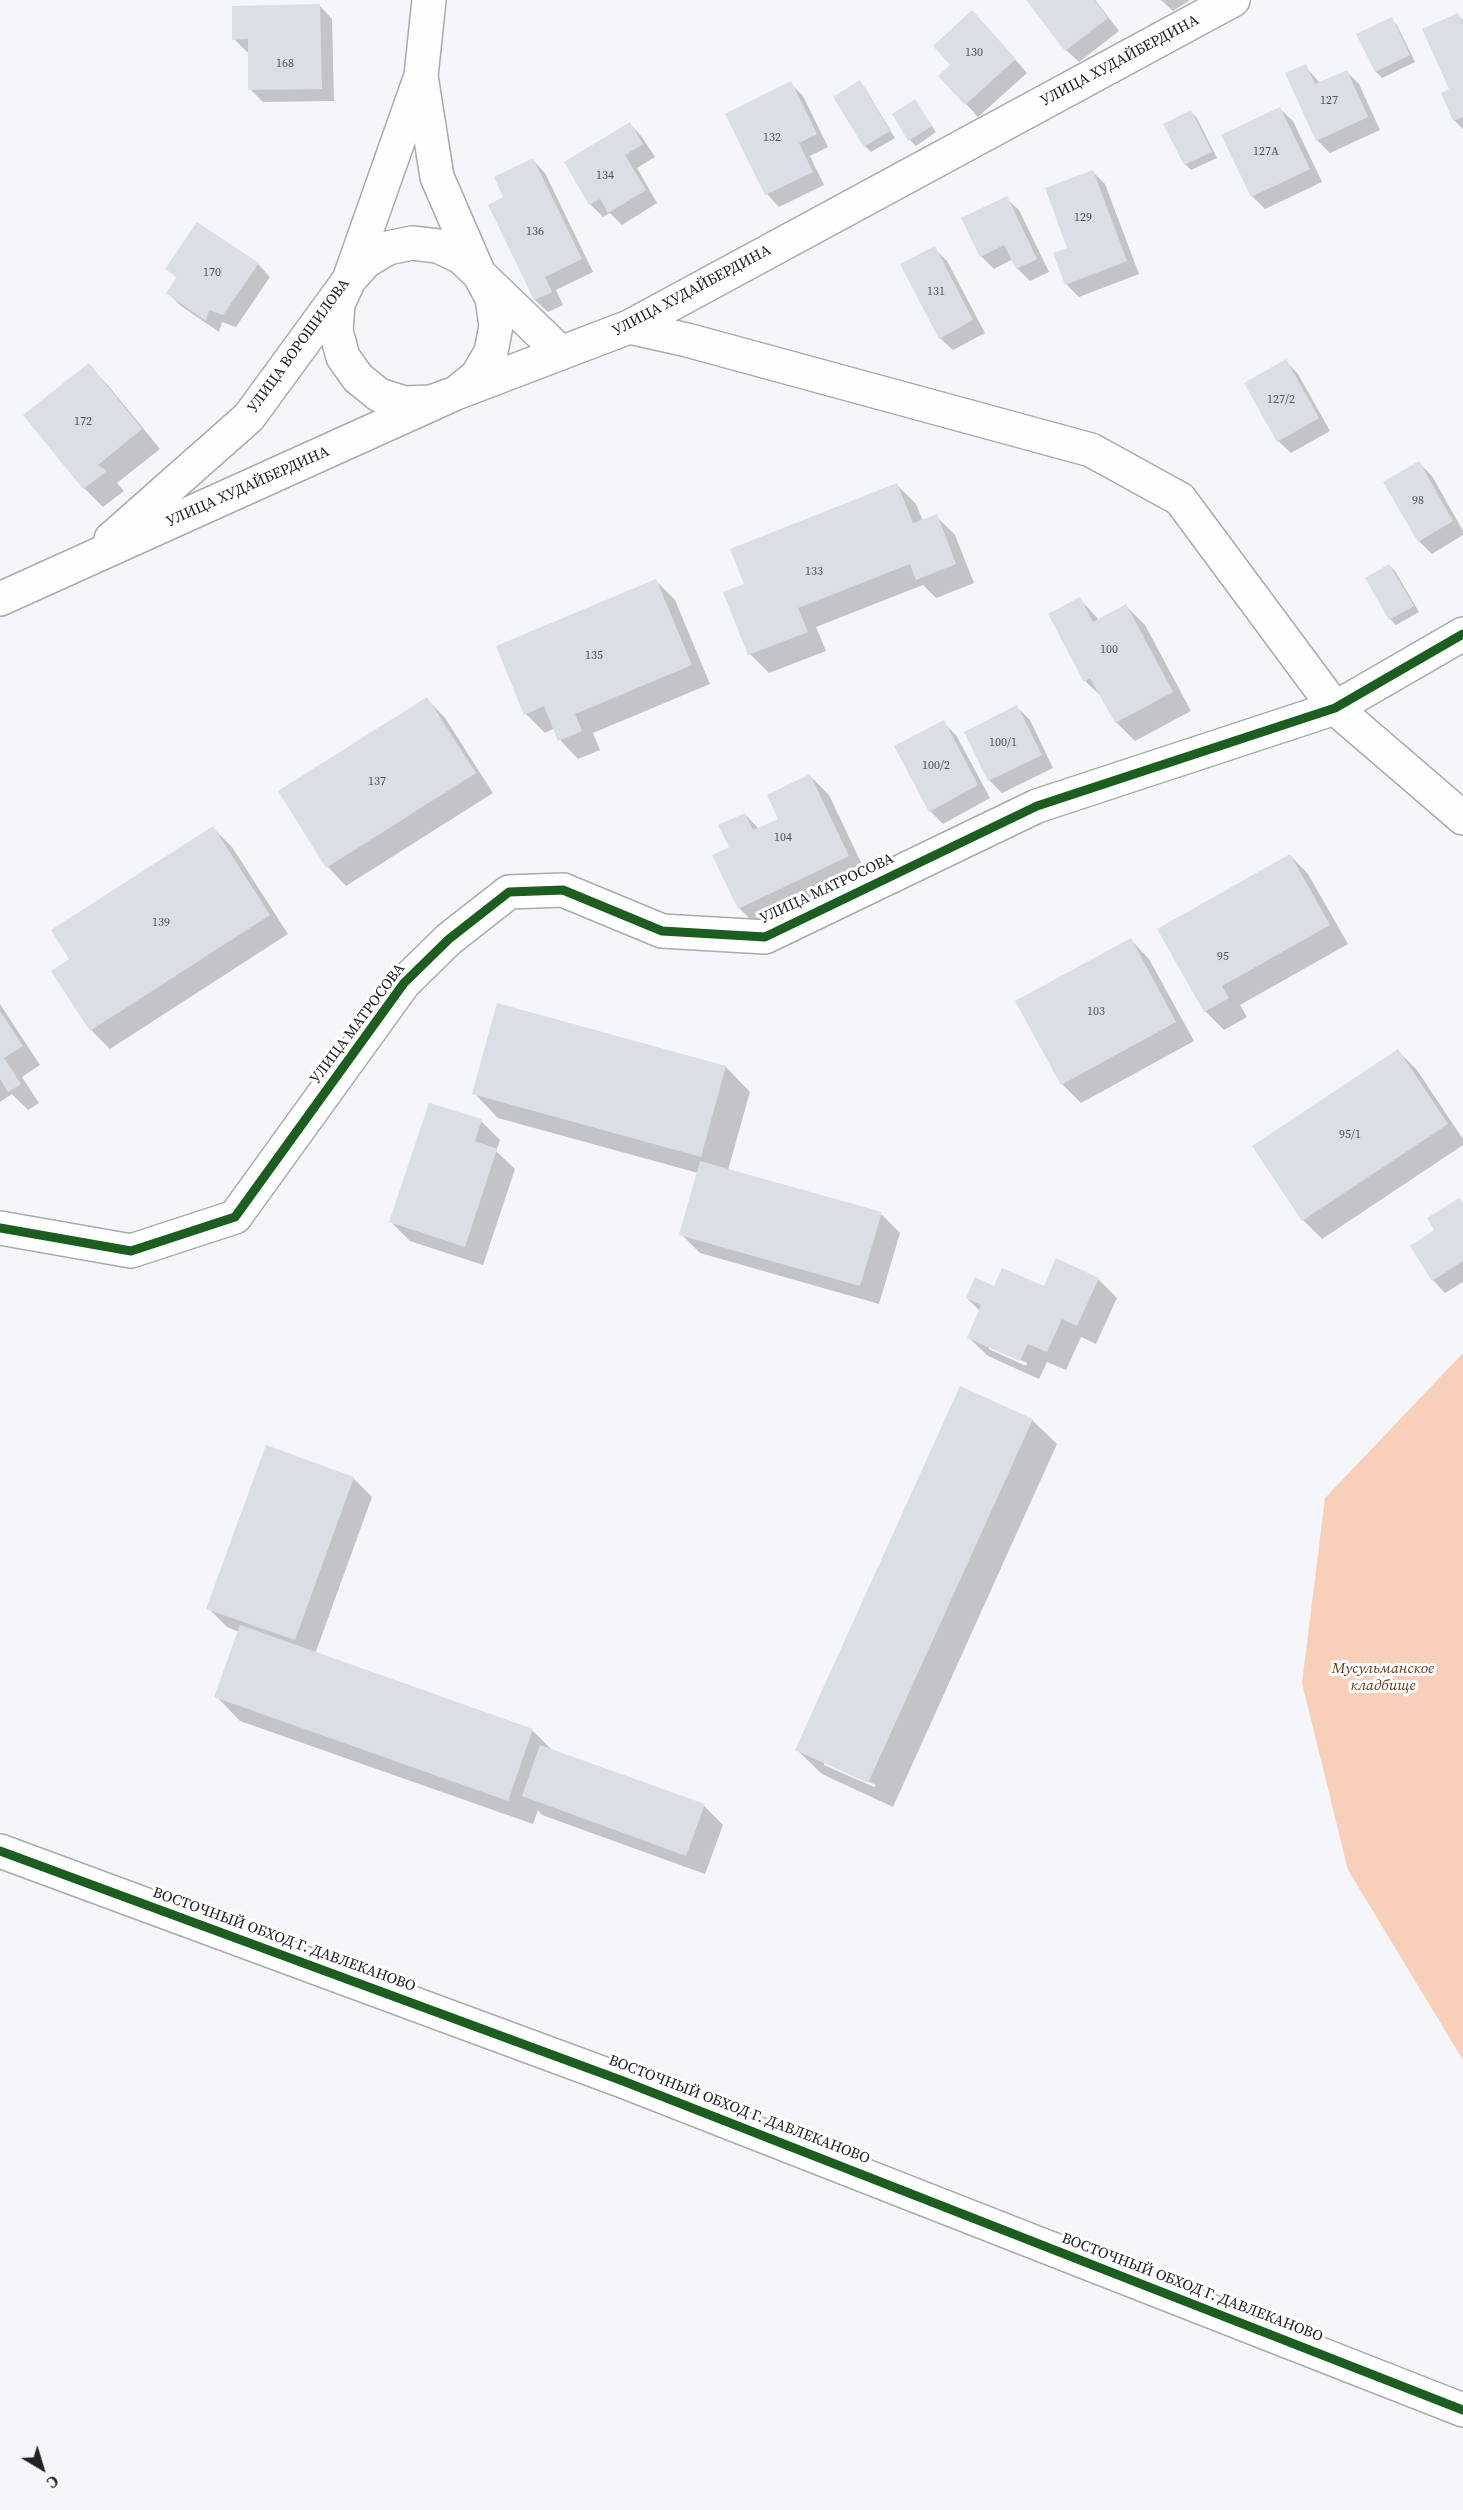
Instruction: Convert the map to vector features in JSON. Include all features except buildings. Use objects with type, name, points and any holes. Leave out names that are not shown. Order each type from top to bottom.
[{"type":"street","name":"УЛИЦА ВОРОШИЛОВА","points":[[87,560],[249,417],[349,280],[421,75],[429,0]]},
{"type":"street","name":"УЛИЦА ХУДАЙБЕРДИНА","points":[[0,599],[456,393],[629,327],[1233,0]]},
{"type":"street","points":[[421,75],[437,177],[479,274],[492,298],[496,326],[491,352],[477,376],[456,393],[431,402],[404,403],[379,395],[358,378],[343,357],[336,331],[338,304],[349,280],[366,261],[388,248],[412,243],[438,246],[461,257],[479,274],[561,353]]},
{"type":"street","points":[[629,327],[687,340],[1091,450],[1180,499],[1335,708],[1463,818]]},
{"type":"street","name":"УЛИЦА МАТРОСОВА","points":[[0,1228],[131,1251],[235,1217],[404,983],[448,939],[509,892],[563,890],[662,931],[765,936],[1037,806],[1335,708],[1463,634]]},
{"type":"street","name":"ВОСТОЧНЫЙ ОБХОД Г. ДАВЛЕКАНОВО","points":[[0,1851],[623,2081],[1463,2410]]},
{"type":"green space","name":"Мусульманское кладбище","points":[[1463,1353],[1463,2060],[1348,1870],[1302,1683],[1325,1498]]},
{"type":"cycle path","points":[[0,1228],[131,1251],[235,1217],[404,983],[449,939],[509,892],[563,890],[662,931],[765,937],[1037,806],[1335,708],[1463,634]]},
{"type":"cycle path","points":[[0,1851],[623,2081],[1463,2410]]}]
